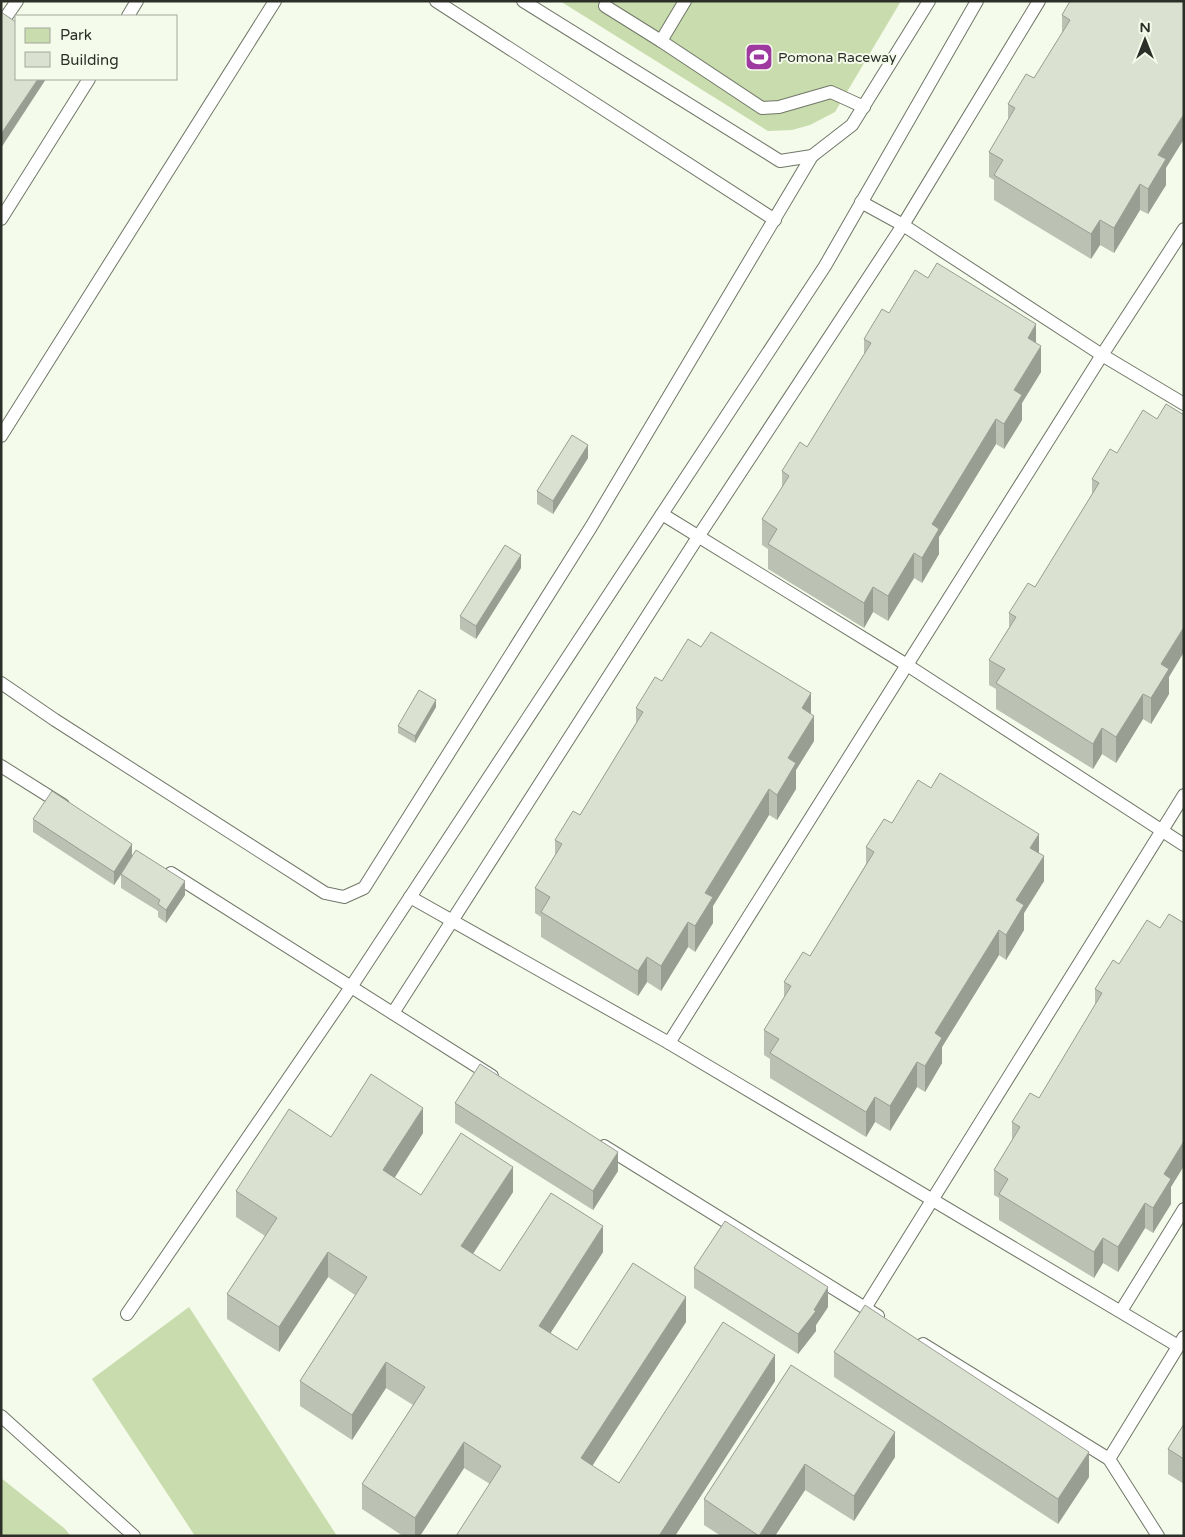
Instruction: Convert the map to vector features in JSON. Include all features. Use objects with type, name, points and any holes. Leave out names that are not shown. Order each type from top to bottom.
[{"type":"lane","points":[[1,24],[17,1]]},
{"type":"lane","points":[[129,15],[137,1]]},
{"type":"lane","points":[[1,436],[275,1]]},
{"type":"lane","points":[[436,1],[775,220]]},
{"type":"lane","points":[[523,1],[780,161],[812,156]]},
{"type":"lane","points":[[661,41],[685,1]]},
{"type":"lane","points":[[1,683],[55,720],[325,893],[344,897],[364,888],[591,527],[812,156],[852,125],[929,1]]},
{"type":"lane","points":[[127,1314],[351,987],[825,266],[977,1]]},
{"type":"lane","points":[[393,1013],[698,537],[903,225],[1039,1]]},
{"type":"lane","points":[[603,3],[762,108],[779,107],[831,92],[864,107]]},
{"type":"lane","points":[[1,218],[88,80]]},
{"type":"lane","points":[[861,202],[903,225],[1102,355],[1184,404]]},
{"type":"lane","points":[[670,1043],[1102,355],[1184,229]]},
{"type":"lane","points":[[662,514],[907,666],[1184,845]]},
{"type":"lane","points":[[1,766],[77,814]]},
{"type":"lane","points":[[865,1308],[931,1198],[1184,795]]},
{"type":"lane","points":[[161,867],[500,1081]]},
{"type":"lane","points":[[410,897],[452,923],[670,1043],[1121,1311],[1181,1341],[1109,1460]]},
{"type":"lane","points":[[591,1138],[890,1323]]},
{"type":"lane","points":[[1121,1311],[1184,1209]]},
{"type":"lane","points":[[915,1339],[1109,1460],[1158,1536]]},
{"type":"lane","points":[[1,1416],[134,1536]]},
{"type":"green space","name":"Pomona Raceway","points":[[560,1],[901,1],[835,112],[810,125],[792,130],[768,131]]},
{"type":"green space","points":[[189,1307],[337,1536],[195,1536],[92,1379]]},
{"type":"green space","points":[[1,1478],[64,1528],[71,1536],[1,1536]]},
{"type":"building","points":[[1070,1],[1184,1],[1184,114],[1158,155],[1166,159],[1148,189],[1140,184],[1114,228],[1100,220],[1091,234],[994,175],[1003,160],[989,152],[1015,108],[1008,104],[1026,74],[1034,78],[1070,20],[1062,15]]},
{"type":"building","points":[[1,12],[15,21],[15,80],[37,80],[1,134]]},
{"type":"building","points":[[937,263],[1036,324],[1028,338],[1041,346],[1014,390],[1022,395],[1004,424],[996,419],[932,524],[939,529],[922,558],[914,553],[888,596],[873,587],[864,603],[768,544],[777,529],[762,519],[789,476],[782,471],[800,442],[807,447],[871,343],[864,339],[882,309],[889,313],[915,270],[928,278]]},
{"type":"building","points":[[1166,404],[1184,415],[1184,627],[1161,664],[1169,669],[1151,698],[1143,694],[1116,737],[1102,728],[1093,744],[996,683],[1005,669],[989,660],[1016,617],[1009,613],[1028,583],[1035,587],[1099,483],[1092,479],[1110,449],[1117,453],[1143,410],[1157,419]]},
{"type":"building","points":[[572,435],[588,445],[553,501],[537,491]]},
{"type":"building","points":[[505,545],[521,555],[476,626],[460,616]]},
{"type":"building","points":[[711,632],[811,693],[802,708],[814,716],[788,758],[796,763],[777,795],[769,789],[705,893],[713,897],[695,926],[688,922],[661,966],[647,957],[638,971],[541,912],[550,897],[535,888],[562,844],[555,840],[573,811],[580,815],[643,712],[636,708],[655,677],[662,681],[688,639],[701,647]]},
{"type":"building","points":[[419,690],[436,700],[415,736],[398,726]]},
{"type":"building","points":[[940,773],[1039,834],[1030,848],[1044,856],[1016,900],[1024,905],[1006,935],[999,930],[935,1033],[942,1038],[925,1066],[917,1062],[890,1106],[875,1097],[866,1112],[770,1053],[779,1039],[764,1030],[791,986],[784,982],[803,952],[810,956],[874,852],[866,847],[884,819],[892,823],[918,780],[931,788]]},
{"type":"building","points":[[52,791],[132,844],[114,872],[33,819]]},
{"type":"building","points":[[136,850],[185,881],[166,910],[158,904],[160,900],[121,874]]},
{"type":"building","points":[[1169,914],[1184,923],[1184,1141],[1164,1174],[1171,1179],[1153,1208],[1145,1203],[1118,1247],[1103,1238],[1094,1252],[999,1194],[1008,1179],[994,1170],[1020,1127],[1012,1122],[1030,1093],[1039,1098],[1102,993],[1095,989],[1113,960],[1119,964],[1147,920],[1160,928]]},
{"type":"building","points":[[480,1064],[618,1152],[593,1191],[455,1103]]},
{"type":"building","points":[[371,1074],[423,1108],[383,1170],[421,1195],[461,1133],[513,1167],[461,1246],[500,1271],[551,1193],[603,1226],[539,1326],[577,1350],[633,1263],[686,1297],[581,1458],[619,1483],[723,1322],[775,1355],[659,1536],[456,1536],[501,1466],[464,1442],[415,1518],[362,1484],[425,1387],[386,1362],[352,1415],[300,1381],[367,1277],[328,1252],[279,1327],[227,1294],[277,1218],[236,1191],[289,1109],[331,1137]]},
{"type":"building","points":[[725,1221],[828,1287],[814,1310],[816,1311],[798,1334],[694,1268]]},
{"type":"building","points":[[865,1305],[1089,1452],[1058,1499],[834,1352]]},
{"type":"building","points":[[791,1365],[895,1432],[854,1496],[805,1464],[759,1536],[704,1499]]},
{"type":"building","points":[[1184,1424],[1184,1459],[1168,1449]]},
{"type":"place","name":"Pomona Raceway","points":[[759,57]]}]
